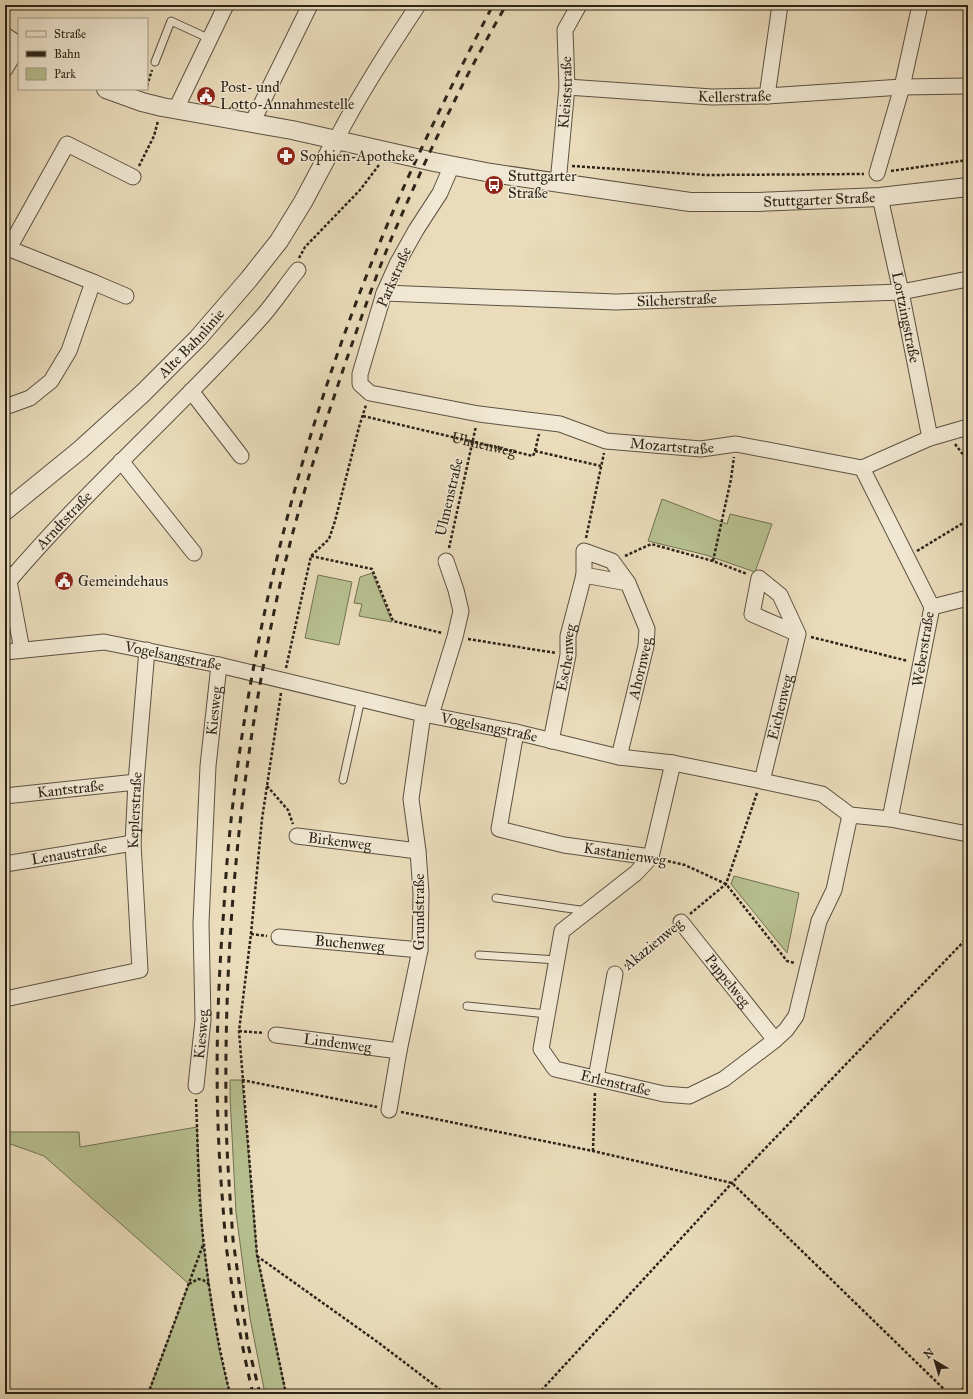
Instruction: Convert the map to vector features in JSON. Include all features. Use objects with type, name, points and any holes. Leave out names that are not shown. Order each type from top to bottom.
[{"type":"street","points":[[176,109],[226,5]]},
{"type":"street","points":[[252,123],[310,5]]},
{"type":"street","points":[[336,140],[390,47],[418,5]]},
{"type":"street","name":"Kleiststraße","points":[[558,183],[567,87],[566,30],[579,5]]},
{"type":"street","points":[[767,96],[780,5]]},
{"type":"street","points":[[877,173],[902,87],[920,5]]},
{"type":"street","points":[[5,37],[18,45]]},
{"type":"street","points":[[5,69],[18,48]]},
{"type":"street","name":"Kellerstraße","points":[[567,87],[712,98],[902,87],[968,86]]},
{"type":"street","name":"Stuttgarter Straße","points":[[109,90],[142,102],[205,116],[252,123],[452,165],[558,183],[690,202],[758,202],[880,197],[968,187]]},
{"type":"street","name":"Alte Bahnlinie","points":[[5,511],[80,450],[143,393],[198,338],[249,279],[279,240],[303,202],[336,140]]},
{"type":"street","points":[[126,296],[7,247],[67,144],[133,177]]},
{"type":"street","name":"Parkstraße","points":[[370,393],[360,384],[360,374],[384,293],[397,264],[416,230],[440,193],[452,165]]},
{"type":"street","name":"Lortzingstraße","points":[[880,197],[901,292],[930,438]]},
{"type":"street","name":"Arndtstraße","points":[[7,576],[24,563],[260,319],[298,270]]},
{"type":"street","name":"Silcherstraße","points":[[384,293],[616,302],[901,292],[968,279]]},
{"type":"street","points":[[5,407],[30,398],[51,381],[69,351],[92,282]]},
{"type":"street","points":[[191,391],[241,456]]},
{"type":"street","name":"Mozartstraße","points":[[370,393],[479,414],[560,424],[606,441],[701,449],[736,444],[862,468]]},
{"type":"street","points":[[862,468],[930,438],[968,427]]},
{"type":"street","points":[[121,461],[194,553]]},
{"type":"street","name":"Weberstraße","points":[[862,468],[932,607],[922,664],[890,820]]},
{"type":"street","points":[[612,561],[584,551],[584,575],[628,583]]},
{"type":"street","name":"Ahornweg","points":[[612,561],[628,583],[647,629],[646,646],[619,757]]},
{"type":"street","points":[[427,714],[455,637],[461,611],[456,590],[446,562]]},
{"type":"street","name":"Eschenweg","points":[[551,741],[568,655],[568,636],[584,575]]},
{"type":"street","points":[[7,576],[22,650]]},
{"type":"street","points":[[759,578],[780,595],[798,634],[752,614],[759,578]]},
{"type":"street","points":[[932,607],[968,598]]},
{"type":"street","name":"Eichenweg","points":[[762,781],[798,634]]},
{"type":"street","name":"Vogelsangstraße","points":[[5,652],[104,642],[219,664],[427,714],[516,732],[619,757],[673,763],[822,794],[850,815],[890,820],[968,834]]},
{"type":"street","name":"Keplerstraße","points":[[5,999],[140,970],[133,842],[146,650]]},
{"type":"street","name":"Kiesweg","points":[[196,1086],[203,1020],[201,923],[208,766],[219,664]]},
{"type":"street","name":"Grundstraße","points":[[389,1110],[399,1051],[420,950],[418,851],[410,799],[427,714]]},
{"type":"street","name":"Kastanienweg","points":[[516,732],[499,829],[564,845],[651,857]]},
{"type":"street","name":"Erlenstraße","points":[[673,763],[651,857],[636,873],[562,931],[541,1049],[554,1069],[664,1094],[689,1096],[724,1079],[775,1040],[786,1030],[796,1016],[819,921],[834,890],[850,815]]},
{"type":"street","name":"Kantstraße","points":[[5,796],[136,782]]},
{"type":"street","name":"Birkenweg","points":[[297,836],[418,851]]},
{"type":"street","name":"Lenaustraße","points":[[5,864],[133,842]]},
{"type":"street","name":"Pappelweg","points":[[681,922],[775,1040]]},
{"type":"street","name":"Buchenweg","points":[[279,937],[420,950]]},
{"type":"street","name":"Akazienweg","points":[[596,1078],[615,974]]},
{"type":"street","name":"Lindenweg","points":[[276,1035],[399,1051]]},
{"type":"lane","points":[[155,62],[172,21],[210,38]]},
{"type":"lane","points":[[343,780],[361,698]]},
{"type":"lane","points":[[496,898],[587,911]]},
{"type":"lane","points":[[478,955],[556,960]]},
{"type":"lane","points":[[467,1006],[547,1014]]},
{"type":"path","points":[[67,5],[71,8]]},
{"type":"path","points":[[148,83],[155,62]]},
{"type":"path","points":[[133,177],[154,136]]},
{"type":"path","points":[[298,270],[297,262],[305,247],[360,190],[388,152]]},
{"type":"path","points":[[559,165],[706,175],[877,173],[968,160]]},
{"type":"path","points":[[286,1394],[256,1255],[239,1031],[251,934],[262,819],[283,679],[311,556],[329,539],[356,437],[370,393]]},
{"type":"path","name":"Ulmenstraße","points":[[446,562],[479,414]]},
{"type":"path","name":"Ulmenweg","points":[[363,416],[533,456],[535,451],[601,466]]},
{"type":"path","points":[[947,434],[968,461]]},
{"type":"path","points":[[584,551],[606,441]]},
{"type":"path","points":[[713,561],[731,480],[736,444]]},
{"type":"path","points":[[907,557],[968,520]]},
{"type":"path","points":[[612,561],[651,544],[713,561],[759,578]]},
{"type":"path","points":[[311,556],[372,570],[393,621],[455,637],[568,655]]},
{"type":"path","points":[[798,634],[922,664]]},
{"type":"path","points":[[726,884],[762,781]]},
{"type":"path","name":"Birkenweg","points":[[267,785],[288,810],[297,836]]},
{"type":"path","name":"Kastanienweg","points":[[651,857],[685,865],[726,884],[787,961],[808,967]]},
{"type":"path","name":"Akazienweg","points":[[615,974],[726,884]]},
{"type":"path","points":[[538,1394],[732,1183],[968,937]]},
{"type":"path","points":[[239,1031],[276,1035]]},
{"type":"path","points":[[593,1151],[596,1078]]},
{"type":"path","points":[[242,1080],[593,1151],[732,1183],[949,1394]]},
{"type":"path","points":[[196,1086],[203,1244],[219,1350],[230,1394]]},
{"type":"path","points":[[148,1394],[203,1244]]},
{"type":"path","points":[[256,1255],[379,1343],[446,1394]]},
{"type":"path","points":[[189,1284],[198,1278],[209,1285]]},
{"type":"path","points":[[958,1394],[968,1383]]},
{"type":"green space","points":[[662,499],[727,524],[730,514],[772,524],[755,572],[706,555],[648,541]]},
{"type":"green space","points":[[372,573],[392,622],[359,616],[362,604],[354,603],[360,577]]},
{"type":"green space","points":[[318,575],[352,582],[339,645],[305,638]]},
{"type":"green space","points":[[734,876],[799,893],[787,953],[731,884]]},
{"type":"green space","points":[[230,1080],[242,1080],[257,1255],[286,1394],[265,1394],[250,1318],[236,1213]]},
{"type":"green space","points":[[197,1127],[203,1244],[219,1350],[230,1394],[148,1394],[189,1284],[44,1156],[5,1142],[5,1132],[79,1132],[80,1147]]},
{"type":"railway","points":[[253,1394],[234,1298],[226,1248],[217,1097],[218,999],[226,871],[235,783],[247,705],[279,549],[323,396],[349,321],[378,247],[405,185],[448,94],[493,5]]},
{"type":"railway","points":[[260,1394],[248,1345],[233,1240],[227,1156],[226,1039],[228,973],[238,841],[246,775],[267,645],[281,580],[310,471],[362,316],[392,237],[430,152],[466,77],[506,5]]},
{"type":"place","name":"Post- und Lotto-Annahmestelle","points":[[206,96]]},
{"type":"place","name":"Sophien-Apotheke","points":[[286,156]]},
{"type":"place","name":"Stuttgarter Straße","points":[[494,185]]},
{"type":"place","name":"Gemeindehaus","points":[[64,581]]}]
